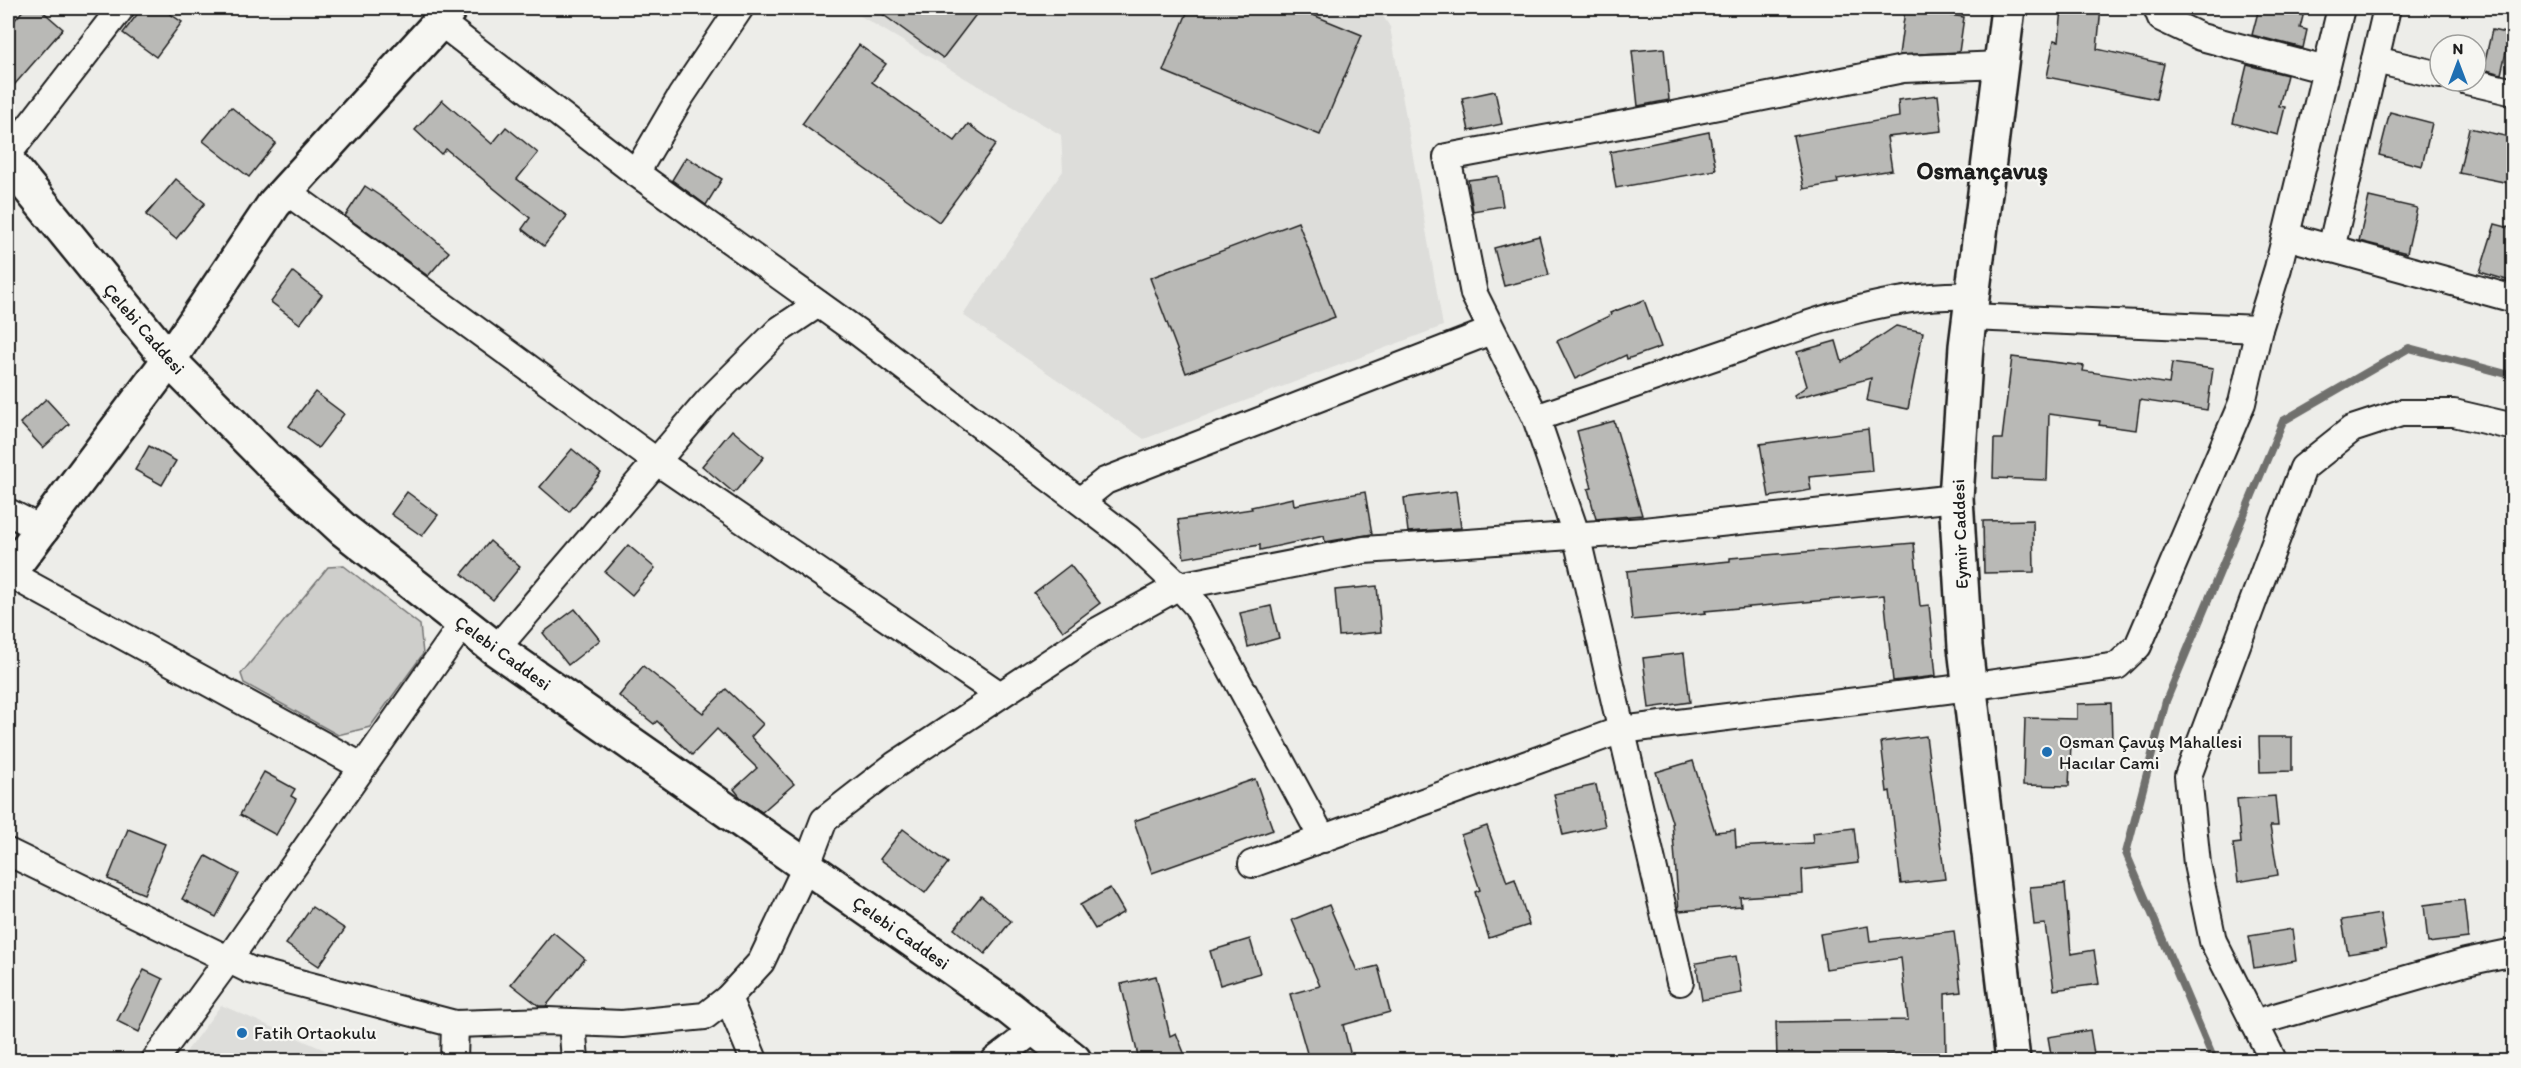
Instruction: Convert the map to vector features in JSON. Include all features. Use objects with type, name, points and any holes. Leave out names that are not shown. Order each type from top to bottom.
[{"type":"street","points":[[8,154],[121,8]]},
{"type":"street","points":[[636,172],[681,96],[740,8]]},
{"type":"street","name":"Eymir Caddesi","points":[[2008,8],[1971,307],[1956,498],[1970,687],[2013,1060]]},
{"type":"street","points":[[2157,8],[2162,18],[2201,37],[2326,70]]},
{"type":"street","points":[[1252,864],[1621,730],[1970,687],[2117,666],[2138,646],[2242,403],[2259,329],[2286,236],[2341,8]]},
{"type":"street","points":[[2331,249],[2387,8]]},
{"type":"street","points":[[363,766],[8,573],[169,360],[274,204],[445,15],[636,172],[818,303],[1128,538],[1197,606],[1323,839]]},
{"type":"street","points":[[2375,60],[2428,72]]},
{"type":"street","points":[[1680,982],[1576,534],[1536,418],[1474,294],[1447,157],[1656,119],[1903,69],[2001,65]]},
{"type":"street","points":[[2488,86],[2514,92]]},
{"type":"street","name":"Çelebi Caddesi","points":[[8,162],[169,360],[267,459],[344,530],[496,650],[1037,1028],[1074,1060]]},
{"type":"street","points":[[286,190],[656,461],[1000,695]]},
{"type":"street","points":[[2286,236],[2514,299]]},
{"type":"street","points":[[1536,418],[1831,316],[1893,303],[1949,295],[1971,307],[2259,329]]},
{"type":"street","points":[[496,650],[709,400],[779,330],[818,303]]},
{"type":"street","points":[[1080,501],[1104,481],[1491,331]]},
{"type":"street","points":[[2273,1060],[2213,941],[2198,864],[2188,776],[2303,468],[2352,429],[2401,413],[2454,413],[2514,427]]},
{"type":"street","points":[[8,852],[250,970],[455,1024],[572,1022],[622,1024],[705,1016],[729,998],[761,962],[806,867],[824,820],[895,765],[1094,633],[1179,586],[1364,550],[1644,531],[1956,498]]},
{"type":"street","points":[[8,512],[41,529]]},
{"type":"street","points":[[155,1060],[228,960],[462,625]]},
{"type":"street","points":[[2254,1023],[2466,962],[2514,952]]},
{"type":"street","points":[[729,998],[754,1060]]},
{"type":"street","points":[[572,1022],[575,1060]]},
{"type":"street","points":[[454,1060],[455,1024]]},
{"type":"street","points":[[995,1060],[1037,1028]]},
{"type":"shaded area","points":[[847,8],[1378,8],[1390,27],[1443,326],[1144,439],[963,315],[1063,171],[1061,135]]},
{"type":"shaded area","points":[[344,566],[420,625],[423,654],[370,727],[338,735],[244,683],[241,674],[328,567]]},
{"type":"shaded area","name":"Fatih Ortaokulu","points":[[221,1005],[348,1060],[180,1060]]},
{"type":"building","points":[[25,8],[39,8],[63,29],[8,92],[8,28]]},
{"type":"building","points":[[142,8],[161,8],[182,22],[156,57],[123,33]]},
{"type":"building","points":[[874,8],[981,8],[943,58]]},
{"type":"building","points":[[1189,8],[1296,8],[1362,35],[1320,135],[1163,71]]},
{"type":"building","points":[[2062,8],[2101,8],[2097,49],[2164,64],[2156,99],[2047,77],[2054,40],[2059,41]]},
{"type":"building","points":[[2259,8],[2305,8],[2300,28],[2307,30],[2303,48],[2252,35]]},
{"type":"building","points":[[1905,10],[1964,17],[1959,52],[1899,55]]},
{"type":"building","points":[[2492,30],[2510,34],[2501,74],[2488,70],[2488,47]]},
{"type":"building","points":[[859,45],[886,64],[872,82],[955,141],[968,124],[996,144],[939,222],[802,124]]},
{"type":"building","points":[[1664,48],[1669,100],[1638,106],[1632,51]]},
{"type":"building","points":[[2247,65],[2287,75],[2279,106],[2285,107],[2278,135],[2233,123]]},
{"type":"building","points":[[1495,91],[1502,124],[1469,131],[1462,98]]},
{"type":"building","points":[[1938,95],[1942,131],[1887,137],[1892,170],[1837,179],[1838,183],[1804,189],[1793,136],[1899,117],[1898,100]]},
{"type":"building","points":[[442,100],[492,144],[506,127],[538,153],[517,179],[567,216],[544,246],[522,229],[530,218],[446,149],[441,154],[415,130]]},
{"type":"building","points":[[231,107],[276,143],[249,177],[203,141]]},
{"type":"building","points":[[2390,112],[2432,123],[2422,166],[2379,155]]},
{"type":"building","points":[[2469,128],[2514,138],[2514,184],[2459,173]]},
{"type":"building","points":[[1709,132],[1716,170],[1616,188],[1610,152]]},
{"type":"building","points":[[686,157],[722,179],[706,205],[672,180]]},
{"type":"building","points":[[1498,176],[1503,206],[1473,211],[1468,180]]},
{"type":"building","points":[[176,179],[205,203],[176,239],[146,215]]},
{"type":"building","points":[[365,186],[398,208],[449,252],[428,276],[345,216]]},
{"type":"building","points":[[2369,197],[2417,208],[2407,253],[2359,241]]},
{"type":"building","points":[[1298,222],[1335,317],[1186,373],[1150,278]]},
{"type":"building","points":[[2495,224],[2514,229],[2514,270],[2510,281],[2480,272]]},
{"type":"building","points":[[1539,236],[1549,275],[1504,286],[1494,248]]},
{"type":"building","points":[[293,272],[322,295],[300,324],[271,302]]},
{"type":"building","points":[[1644,300],[1661,347],[1627,359],[1626,355],[1575,379],[1557,341],[1611,315],[1610,313]]},
{"type":"building","points":[[1896,326],[1923,332],[1908,409],[1867,401],[1871,378],[1795,398],[1794,395],[1807,386],[1797,352],[1836,341],[1842,362]]},
{"type":"building","points":[[2012,357],[2084,366],[2083,371],[2169,384],[2172,363],[2213,369],[2207,410],[2140,400],[2136,430],[2099,425],[2100,421],[2049,414],[2047,480],[1993,478],[1994,439],[2002,439]]},
{"type":"building","points":[[315,392],[344,414],[318,448],[289,426]]},
{"type":"building","points":[[46,399],[69,424],[43,448],[20,423]]},
{"type":"building","points":[[1614,421],[1642,515],[1596,519],[1588,489],[1592,488],[1577,431]]},
{"type":"building","points":[[1868,429],[1872,471],[1809,477],[1811,490],[1769,497],[1760,444]]},
{"type":"building","points":[[732,430],[764,457],[734,493],[702,466]]},
{"type":"building","points":[[149,446],[176,461],[162,485],[135,470]]},
{"type":"building","points":[[572,449],[601,473],[569,512],[540,487]]},
{"type":"building","points":[[1456,491],[1461,528],[1408,532],[1404,498]]},
{"type":"building","points":[[407,492],[438,515],[422,536],[391,514]]},
{"type":"building","points":[[1365,492],[1372,534],[1325,542],[1324,536],[1260,550],[1260,545],[1184,558],[1178,520],[1252,509],[1251,507],[1293,498],[1294,505]]},
{"type":"building","points":[[2033,520],[2034,572],[1984,573],[1983,521]]},
{"type":"building","points":[[490,541],[520,567],[493,600],[462,574]]},
{"type":"building","points":[[1914,543],[1920,606],[1929,605],[1936,676],[1893,681],[1884,595],[1632,620],[1627,571],[1730,561],[1730,558]]},
{"type":"building","points":[[628,545],[655,568],[632,595],[605,572]]},
{"type":"building","points":[[1070,565],[1100,603],[1063,631],[1034,593]]},
{"type":"building","points":[[1377,586],[1381,632],[1339,636],[1335,590]]},
{"type":"building","points":[[1271,606],[1279,638],[1248,647],[1240,613]]},
{"type":"building","points":[[575,609],[600,640],[568,665],[543,633]]},
{"type":"building","points":[[1684,653],[1690,702],[1649,708],[1643,658]]},
{"type":"building","points":[[643,666],[703,713],[726,689],[763,724],[751,737],[794,784],[762,812],[741,798],[734,789],[757,768],[717,729],[692,755],[657,721],[654,724],[619,696]]},
{"type":"building","name":"Osman Çavuş Mahallesi Hacılar Cami","points":[[2111,703],[2112,742],[2071,743],[2069,786],[2023,785],[2025,718],[2077,719],[2077,704]]},
{"type":"building","points":[[1926,736],[1945,879],[1901,884],[1890,791],[1887,792],[1881,742]]},
{"type":"building","points":[[2259,737],[2292,737],[2292,771],[2260,772]]},
{"type":"building","points":[[1693,761],[1715,832],[1735,830],[1736,847],[1813,843],[1812,833],[1854,828],[1858,863],[1802,870],[1803,893],[1740,897],[1741,906],[1679,911],[1672,822],[1656,772]]},
{"type":"building","points":[[264,772],[295,789],[291,796],[296,799],[276,835],[240,815]]},
{"type":"building","points":[[1255,779],[1273,830],[1152,873],[1134,821]]},
{"type":"building","points":[[1596,785],[1605,826],[1563,835],[1554,794]]},
{"type":"building","points":[[2275,796],[2278,826],[2270,826],[2278,875],[2238,882],[2233,844],[2241,843],[2237,799]]},
{"type":"building","points":[[1487,826],[1507,882],[1515,879],[1529,925],[1489,938],[1475,892],[1480,890],[1461,835]]},
{"type":"building","points":[[128,829],[165,844],[144,894],[108,879]]},
{"type":"building","points":[[903,829],[948,863],[925,893],[880,859]]},
{"type":"building","points":[[206,856],[239,874],[216,917],[182,899]]},
{"type":"building","points":[[2065,884],[2071,954],[2094,950],[2099,984],[2054,990],[2045,924],[2034,925],[2030,887]]},
{"type":"building","points":[[1110,888],[1124,912],[1095,929],[1080,905]]},
{"type":"building","points":[[981,896],[1011,921],[985,954],[954,929]]},
{"type":"building","points":[[2464,900],[2468,938],[2428,943],[2424,905]]},
{"type":"building","points":[[1329,905],[1357,971],[1378,966],[1390,1012],[1343,1025],[1351,1056],[1334,1060],[1309,1060],[1290,994],[1320,986],[1292,920]]},
{"type":"building","points":[[312,907],[345,929],[319,966],[286,944]]},
{"type":"building","points":[[2380,914],[2386,948],[2348,954],[2342,920]]},
{"type":"building","points":[[1868,926],[1870,941],[1954,931],[1961,992],[1945,994],[1946,1055],[1886,1055],[1886,1060],[1777,1060],[1776,1022],[1908,1020],[1901,958],[1826,969],[1820,934]]},
{"type":"building","points":[[2292,929],[2296,961],[2254,968],[2249,936]]},
{"type":"building","points":[[553,932],[585,959],[546,1006],[539,1006],[511,984]]},
{"type":"building","points":[[1250,939],[1260,973],[1220,985],[1210,951]]},
{"type":"building","points":[[1736,956],[1742,993],[1702,1000],[1696,963]]},
{"type":"building","points":[[144,970],[163,979],[139,1032],[117,1021]]},
{"type":"building","points":[[1156,976],[1170,1036],[1176,1033],[1187,1060],[1139,1060],[1121,984]]},
{"type":"building","points":[[2090,1030],[2095,1060],[2052,1060],[2048,1037]]},
{"type":"waterway","points":[[2214,1060],[2126,853],[2166,701],[2283,421],[2409,348],[2514,376]]},
{"type":"place","name":"Osman Çavuş Mahallesi Hacılar Cami","points":[[2047,752]]},
{"type":"place","name":"Fatih Ortaokulu","points":[[242,1033]]},
{"type":"district","name":"Osmançavuş","points":[[1982,170]]}]
